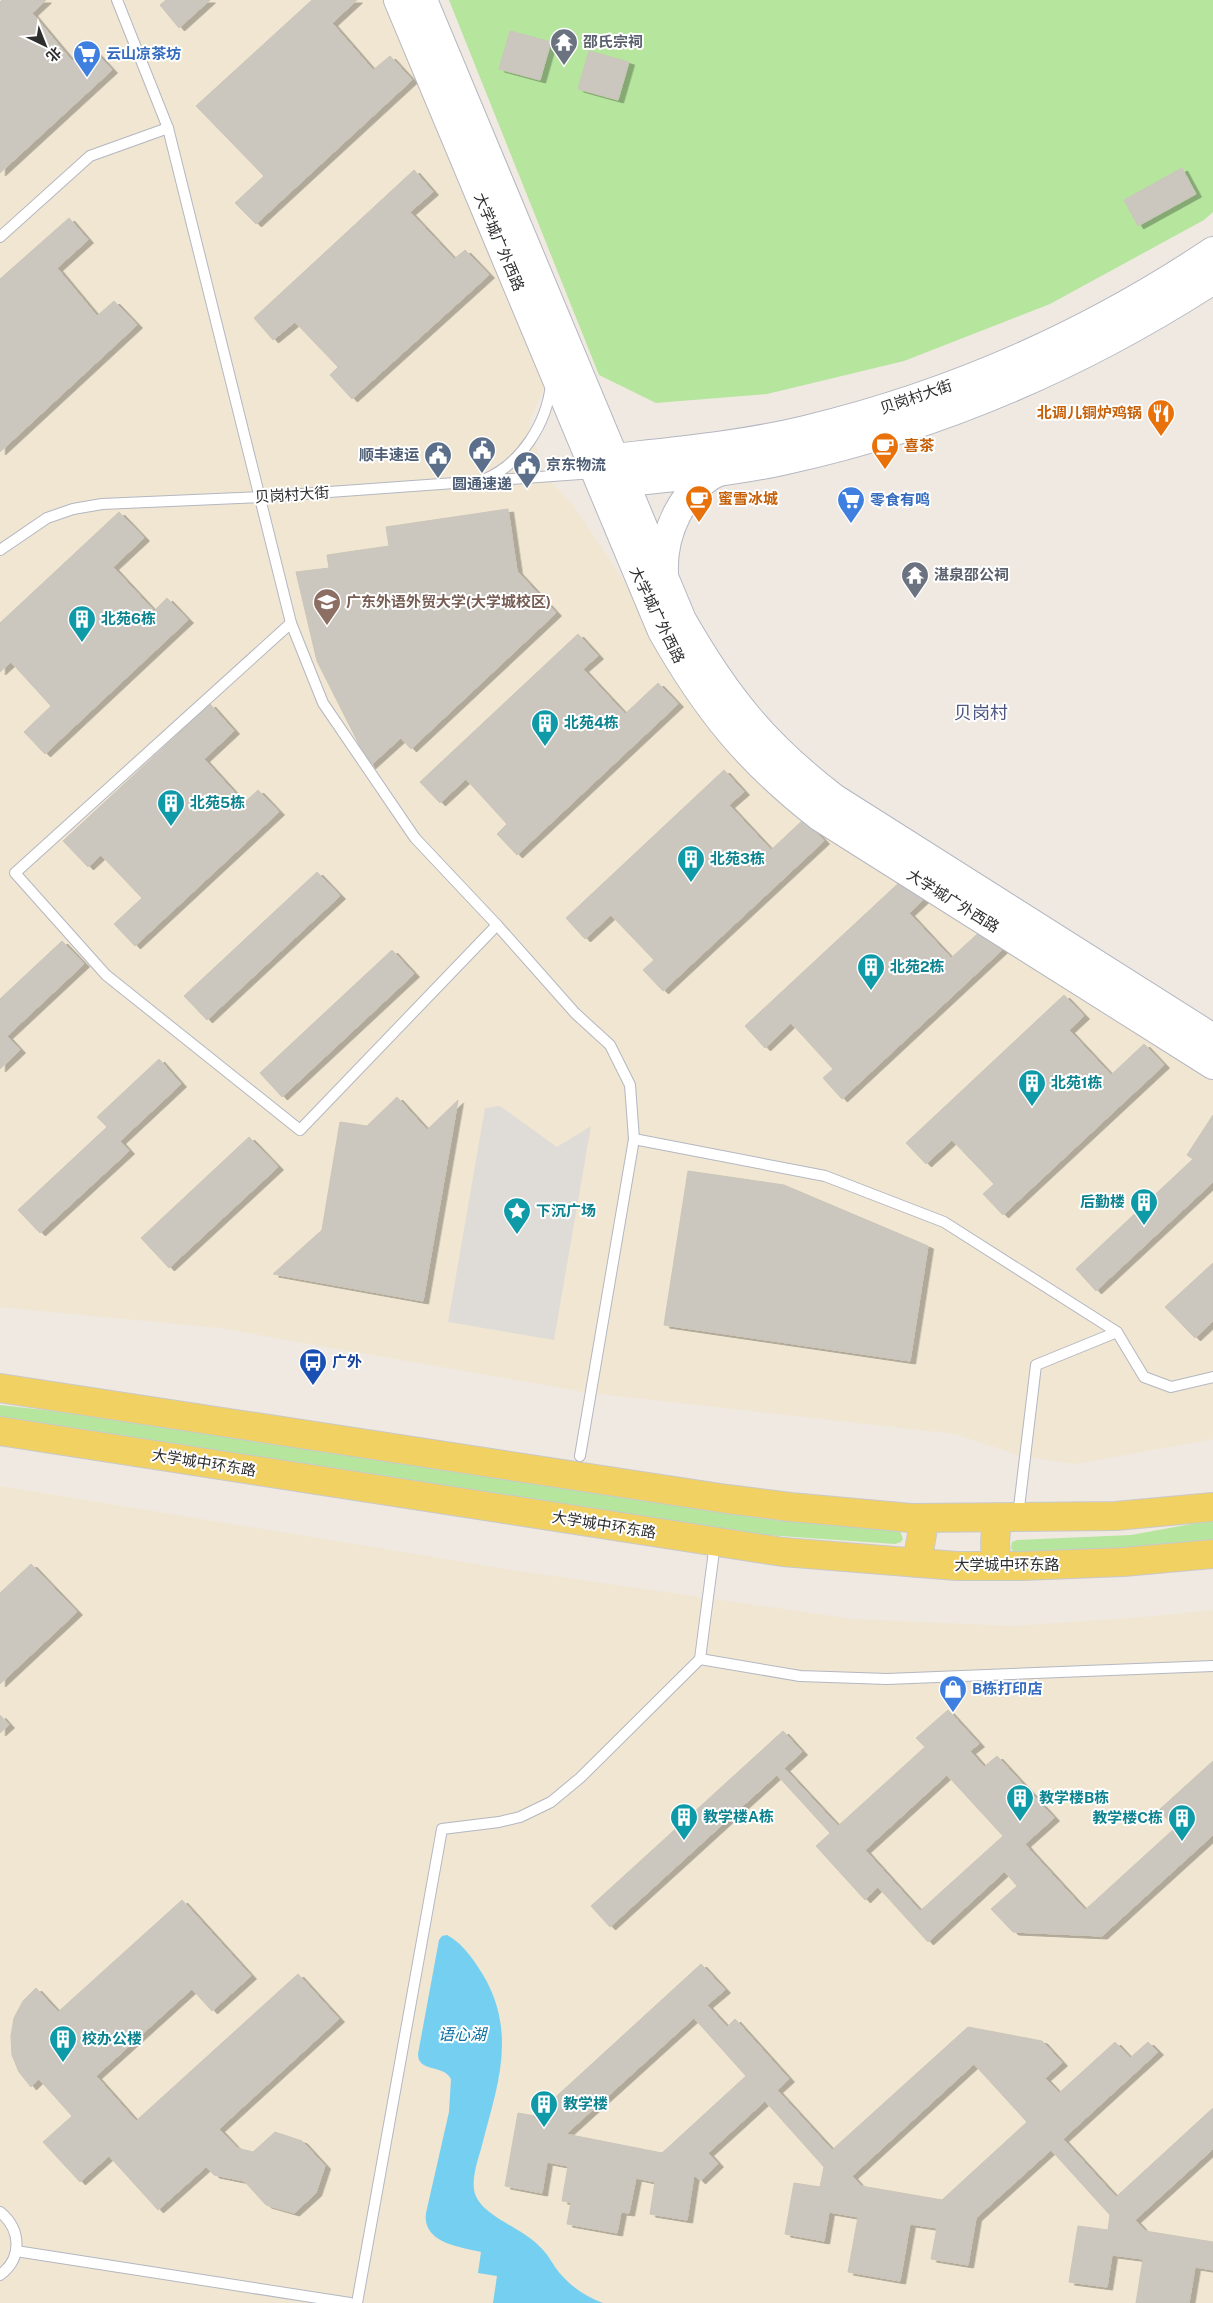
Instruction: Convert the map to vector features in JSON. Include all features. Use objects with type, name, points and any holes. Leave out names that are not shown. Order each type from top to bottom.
[{"type":"main road","name":"大学城广外西路","points":[[398,0],[548,358],[611,471],[682,620],[718,681],[755,728],[802,773],[834,798],[1213,1038]]},
{"type":"main road","name":"大学城广外西路","points":[[423,0],[611,471],[644,592],[671,647],[700,694],[728,732],[769,775],[820,817],[1213,1065]]},
{"type":"main road","name":"贝岗村大街","points":[[611,471],[670,452],[776,436],[850,419],[914,398],[1024,356],[1077,332],[1128,305],[1213,251]]},
{"type":"main road","name":"贝岗村大街","points":[[611,471],[721,471],[786,460],[900,429],[972,404],[1070,363],[1131,330],[1213,280]]},
{"type":"main road","points":[[666,583],[665,550],[678,512],[704,481],[721,471]]},
{"type":"main road","points":[[0,1388],[727,1499],[827,1511],[920,1518],[1009,1518],[1116,1516],[1213,1506]]},
{"type":"main road","name":"大学城中环东路","points":[[0,1431],[715,1543],[792,1553],[917,1563],[998,1566],[1123,1562],[1213,1554]]},
{"type":"main road","points":[[917,1563],[922,1534],[920,1518]]},
{"type":"main road","points":[[998,1566],[994,1549],[995,1534],[1009,1518]]},
{"type":"lane","points":[[117,0],[168,128],[291,623],[323,703],[415,838],[497,925],[575,1014],[610,1045],[630,1085],[634,1139],[580,1456]]},
{"type":"lane","points":[[0,237],[90,156],[168,128]]},
{"type":"lane","points":[[476,482],[504,467],[532,438],[541,422],[549,397],[551,374],[548,358]]},
{"type":"lane","name":"贝岗村大街","points":[[0,550],[47,518],[73,509],[102,504],[260,497],[611,471]]},
{"type":"lane","points":[[291,623],[15,873],[106,975],[300,1130],[497,925]]},
{"type":"lane","points":[[634,1139],[825,1176],[944,1222],[1117,1332],[1144,1377],[1171,1388],[1213,1377]]},
{"type":"lane","points":[[1009,1518],[1036,1365],[1117,1332]]},
{"type":"lane","points":[[357,2303],[442,1829],[499,1822],[520,1817],[551,1802],[580,1778],[700,1659],[715,1543]]},
{"type":"lane","points":[[700,1659],[800,1676],[839,1678],[896,1678],[1213,1666]]},
{"type":"lane","points":[[0,2212],[9,2220],[14,2230],[16,2251],[10,2265],[0,2275]]},
{"type":"lane","points":[[16,2251],[350,2303]]},
{"type":"shaded area","name":"广东外语外贸大学(大学城校区)","points":[[0,0],[387,0],[548,378],[529,422],[545,477],[572,503],[735,748],[1105,1011],[1213,1080],[1213,1439],[1076,1464],[1025,1457],[955,1434],[590,1393],[219,1328],[0,1307]]},
{"type":"shaded area","name":"下沉广场","points":[[500,1106],[557,1147],[591,1126],[554,1340],[448,1322],[485,1108]]},
{"type":"shaded area","points":[[0,1486],[525,1572],[852,1619],[1013,1626],[1145,1617],[1213,1610],[1213,2303],[0,2303]]},
{"type":"green space","points":[[449,0],[1213,0],[1213,212],[1204,220],[1050,304],[904,361],[767,394],[656,403],[599,375]]},
{"type":"green space","points":[[0,1405],[141,1421],[723,1513],[783,1521],[897,1530],[901,1533],[903,1539],[895,1544],[723,1532],[0,1418]]},
{"type":"green space","points":[[1213,1520],[1213,1541],[1126,1549],[1014,1553],[1011,1548],[1012,1542],[1017,1540],[1131,1535]]},
{"type":"water","name":"语心湖","points":[[447,1935],[465,1949],[486,1980],[495,2001],[500,2023],[502,2043],[501,2064],[475,2172],[475,2194],[479,2202],[486,2209],[541,2248],[570,2284],[589,2297],[603,2303],[493,2303],[497,2276],[478,2273],[481,2252],[444,2242],[430,2231],[426,2223],[426,2213],[449,2112],[451,2079],[443,2071],[422,2064],[418,2054],[439,1940],[442,1936]]},
{"type":"building","points":[[2,0],[46,0],[32,13],[72,61],[90,46],[112,70],[0,173],[0,2]]},
{"type":"building","points":[[166,0],[210,0],[179,28],[160,5]]},
{"type":"building","points":[[312,0],[357,0],[332,23],[373,70],[390,56],[412,80],[256,224],[235,203],[264,176],[196,106]]},
{"type":"building","points":[[510,31],[551,42],[540,80],[499,69]]},
{"type":"building","points":[[589,51],[629,62],[618,100],[578,89]]},
{"type":"building","points":[[1182,168],[1196,194],[1138,226],[1124,200]]},
{"type":"building","points":[[414,170],[433,192],[410,212],[454,259],[465,250],[489,275],[352,399],[330,375],[338,367],[295,322],[273,340],[254,318]]},
{"type":"building","points":[[69,218],[88,240],[57,268],[97,316],[114,301],[137,325],[0,452],[0,279]]},
{"type":"building","points":[[508,509],[517,571],[556,613],[411,749],[401,738],[370,766],[317,661],[296,572],[329,568],[327,555],[389,546],[386,527]]},
{"type":"building","name":"北苑6栋","points":[[119,512],[144,538],[113,567],[154,611],[167,598],[188,620],[45,754],[24,732],[51,706],[11,662],[0,672],[0,623]]},
{"type":"building","name":"北苑4栋","points":[[578,634],[598,656],[583,669],[625,714],[658,683],[678,704],[517,855],[497,834],[507,824],[466,779],[440,803],[420,782]]},
{"type":"building","name":"北苑5栋","points":[[210,704],[234,731],[204,759],[244,803],[258,790],[279,812],[135,946],[114,924],[142,898],[101,855],[88,867],[63,841]]},
{"type":"building","name":"北苑3栋","points":[[724,770],[744,792],[729,805],[771,850],[804,819],[824,841],[663,991],[643,970],[654,960],[611,915],[585,939],[566,918]]},
{"type":"building","points":[[317,872],[340,896],[207,1020],[184,996]]},
{"type":"building","name":"北苑2栋","points":[[903,879],[923,900],[909,913],[951,958],[984,928],[1003,949],[842,1099],[823,1078],[833,1069],[791,1023],[765,1048],[745,1026]]},
{"type":"building","points":[[62,941],[84,964],[7,1036],[20,1050],[0,1069],[0,999]]},
{"type":"building","points":[[392,950],[414,974],[282,1097],[260,1073]]},
{"type":"building","name":"北苑1栋","points":[[1064,995],[1084,1016],[1069,1030],[1111,1075],[1144,1044],[1164,1065],[1003,1215],[983,1194],[994,1184],[952,1140],[926,1164],[906,1143]]},
{"type":"building","points":[[159,1059],[181,1084],[120,1141],[129,1151],[40,1233],[18,1210],[107,1127],[97,1117]]},
{"type":"building","points":[[397,1097],[427,1130],[458,1100],[423,1301],[273,1274],[322,1230],[340,1122],[367,1126]]},
{"type":"building","name":"后勤楼","points":[[1213,1115],[1213,1182],[1096,1291],[1076,1269],[1193,1159],[1187,1155]]},
{"type":"building","points":[[249,1137],[278,1167],[169,1268],[141,1238]]},
{"type":"building","points":[[688,1171],[784,1185],[928,1246],[910,1361],[664,1325]]},
{"type":"building","points":[[1213,1263],[1213,1321],[1195,1338],[1165,1307]]},
{"type":"building","points":[[31,1564],[77,1612],[0,1684],[0,1593]]},
{"type":"building","name":"教学楼B栋","points":[[948,1710],[979,1744],[970,1751],[984,1767],[997,1756],[1054,1818],[1025,1844],[1029,1849],[928,1942],[878,1887],[865,1900],[816,1846],[925,1747],[916,1738]],"holes":[[[947,1775],[1003,1836],[920,1911],[865,1850]]]},
{"type":"building","points":[[0,1715],[9,1725],[0,1733]]},
{"type":"building","name":"教学楼A栋","points":[[783,1731],[802,1752],[610,1927],[591,1906]]},
{"type":"building","name":"教学楼C栋","points":[[1213,1761],[1213,1835],[1102,1936],[1013,1932],[991,1909],[1017,1886],[1005,1872],[1029,1849],[1085,1910],[1175,1828],[1159,1810]]},
{"type":"building","points":[[784,1768],[838,1826],[830,1833],[777,1775]]},
{"type":"building","name":"校办公楼","points":[[182,1900],[251,1976],[212,2011],[192,1989],[96,2076],[136,2121],[298,1974],[339,2019],[219,2129],[237,2148],[253,2152],[275,2132],[302,2141],[325,2166],[316,2193],[294,2213],[266,2205],[244,2181],[214,2175],[206,2167],[158,2210],[109,2156],[80,2182],[43,2142],[72,2116],[39,2079],[31,2087],[19,2072],[12,2055],[11,2036],[14,2018],[23,2001],[36,1988],[58,2012]]},
{"type":"building","name":"教学楼","points":[[701,1964],[725,1990],[707,2005],[727,2027],[735,2019],[789,2079],[777,2090],[832,2150],[968,2027],[1042,2041],[1062,2063],[1045,2078],[1059,2093],[1115,2042],[1130,2058],[1148,2042],[1158,2052],[1063,2139],[1116,2197],[1213,2108],[1213,2149],[1135,2220],[1145,2231],[1213,2242],[1213,2270],[1195,2267],[1189,2303],[1136,2303],[1143,2259],[1112,2255],[1107,2287],[1069,2282],[1078,2226],[1108,2230],[1110,2215],[1051,2150],[976,2218],[968,2265],[931,2259],[937,2228],[910,2224],[900,2281],[848,2272],[858,2217],[829,2212],[824,2241],[785,2234],[794,2183],[820,2187],[824,2167],[765,2101],[708,2153],[718,2164],[700,2181],[694,2175],[687,2220],[650,2214],[655,2182],[636,2178],[629,2213],[621,2212],[617,2233],[567,2224],[571,2202],[562,2201],[568,2166],[547,2162],[542,2193],[505,2186],[518,2113],[535,2116]],"holes":[[[694,2018],[746,2076],[662,2153],[566,2134]],[[974,2064],[1027,2122],[942,2200],[861,2186],[852,2176]]]},
{"type":"place","name":"邵氏宗祠","points":[[564,66]]},
{"type":"place","name":"云山凉茶坊","points":[[87,78]]},
{"type":"place","name":"北调儿铜炉鸡锅","points":[[1161,437]]},
{"type":"place","name":"喜茶","points":[[885,470]]},
{"type":"place","name":"圆通速递","points":[[482,474]]},
{"type":"place","name":"顺丰速运","points":[[438,479]]},
{"type":"place","name":"京东物流","points":[[527,489]]},
{"type":"place","name":"蜜雪冰城","points":[[699,523]]},
{"type":"place","name":"零食有鸣","points":[[851,524]]},
{"type":"place","name":"湛泉邵公祠","points":[[915,599]]},
{"type":"place","name":"广东外语外贸大学(大学城校区)","points":[[327,626]]},
{"type":"place","name":"北苑6栋","points":[[82,643]]},
{"type":"place","name":"北苑4栋","points":[[545,747]]},
{"type":"place","name":"北苑5栋","points":[[171,827]]},
{"type":"place","name":"北苑3栋","points":[[691,883]]},
{"type":"place","name":"北苑2栋","points":[[871,991]]},
{"type":"place","name":"北苑1栋","points":[[1032,1107]]},
{"type":"place","name":"后勤楼","points":[[1144,1226]]},
{"type":"place","name":"下沉广场","points":[[517,1235]]},
{"type":"place","name":"广外","points":[[313,1386]]},
{"type":"place","name":"B栋打印店","points":[[953,1713]]},
{"type":"place","name":"教学楼B栋","points":[[1020,1822]]},
{"type":"place","name":"教学楼A栋","points":[[684,1841]]},
{"type":"place","name":"教学楼C栋","points":[[1182,1842]]},
{"type":"place","name":"校办公楼","points":[[63,2063]]},
{"type":"place","name":"教学楼","points":[[544,2128]]},
{"type":"district","name":"贝岗村","points":[[981,713]]}]
